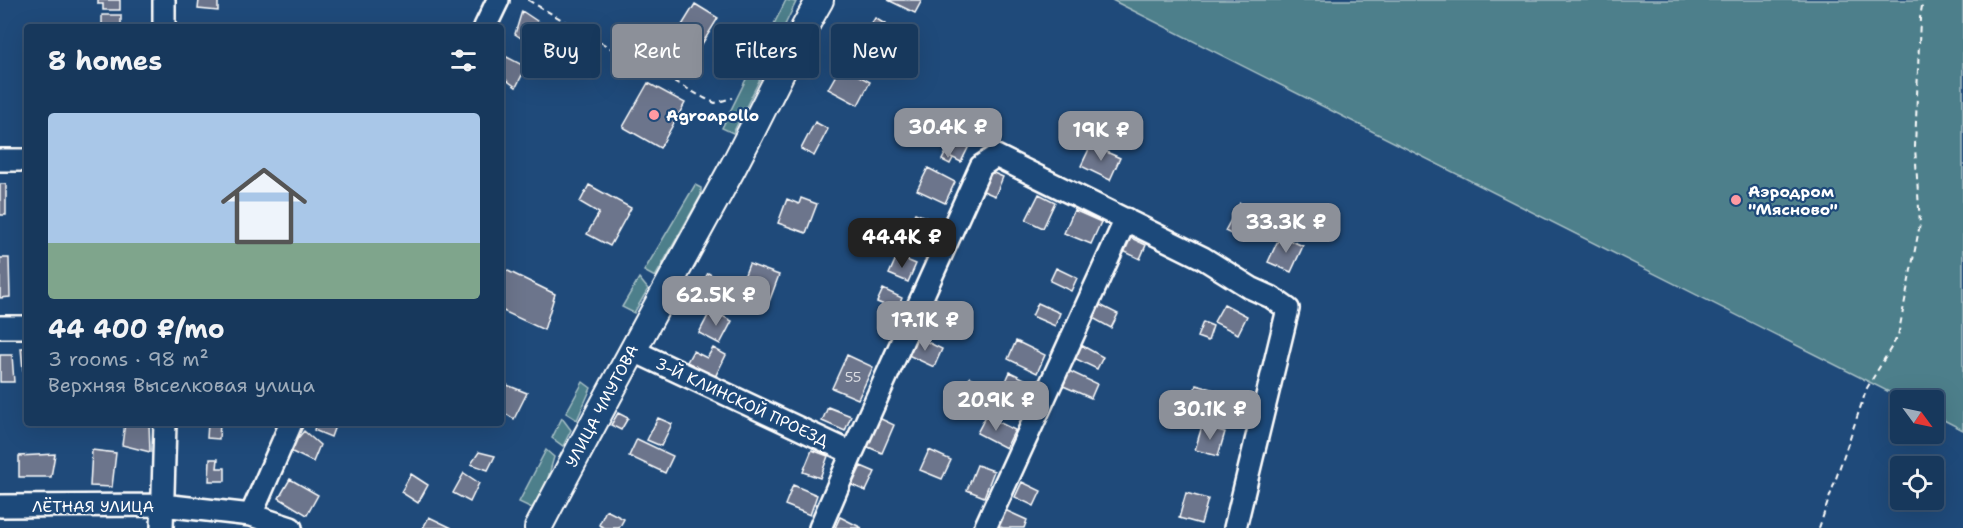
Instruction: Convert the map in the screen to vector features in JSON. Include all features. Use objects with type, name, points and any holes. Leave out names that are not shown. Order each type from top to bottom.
[{"type":"main road","name":"УЛИЦА ЧМУТОВА","points":[[538,528],[820,0]]},
{"type":"street","points":[[164,0],[164,24]]},
{"type":"street","points":[[486,24],[498,0]]},
{"type":"street","points":[[820,528],[981,166],[996,156],[1203,258],[1288,309],[1235,528]]},
{"type":"street","points":[[0,160],[24,160]]},
{"type":"street","points":[[985,528],[1126,219]]},
{"type":"street","points":[[0,327],[24,327]]},
{"type":"street","name":"3-Й КЛИНСКОЙ ПРОЕЗД","points":[[632,350],[852,453]]},
{"type":"street","points":[[162,528],[165,426]]},
{"type":"street","points":[[251,515],[290,426]]},
{"type":"street","name":"ЛЁТНАЯ УЛИЦА","points":[[0,506],[163,505],[251,515],[291,528]]},
{"type":"path","points":[[528,0],[638,64],[643,64],[704,98],[715,103],[732,98]]},
{"type":"path","points":[[1819,528],[1867,388],[1898,336],[1914,258],[1920,224],[1915,147],[1920,18],[1923,0]]},
{"type":"green space","points":[[786,0],[796,2],[785,24],[774,24]]},
{"type":"green space","name":"Аэродром \"Мясново\"","points":[[1112,0],[1963,0],[1963,430],[1944,420],[1944,390],[1890,390],[1890,392]]},
{"type":"green space","points":[[747,78],[760,78],[733,133],[722,128]]},
{"type":"green space","points":[[695,185],[701,188],[701,195],[655,277],[644,271]]},
{"type":"green space","points":[[639,278],[648,289],[634,313],[622,307]]},
{"type":"green space","points":[[583,382],[591,388],[577,420],[566,413]]},
{"type":"green space","points":[[562,418],[571,430],[563,446],[552,438]]},
{"type":"green space","points":[[546,450],[554,457],[546,485],[532,508],[519,502]]},
{"type":"building","points":[[98,0],[120,0],[120,10],[103,10],[103,4],[98,4]]},
{"type":"building","points":[[199,0],[218,0],[218,11],[198,9]]},
{"type":"building","points":[[888,0],[922,0],[915,13]]},
{"type":"building","points":[[695,4],[718,18],[702,44],[702,24],[683,24]]},
{"type":"building","points":[[522,11],[542,24],[522,24],[522,39],[515,34]]},
{"type":"building","points":[[102,15],[121,15],[121,24],[102,24]]},
{"type":"building","points":[[875,18],[885,24],[871,24]]},
{"type":"building","points":[[504,56],[522,65],[522,75],[516,87],[504,78]]},
{"type":"building","points":[[834,78],[863,78],[870,82],[858,105],[828,89]]},
{"type":"building","name":"Agroapollo","points":[[648,83],[685,103],[660,148],[623,127]]},
{"type":"building","points":[[815,122],[828,129],[814,156],[801,149]]},
{"type":"building","points":[[957,130],[973,138],[961,162],[945,154]]},
{"type":"building","points":[[1091,145],[1120,158],[1110,180],[1081,166]]},
{"type":"building","points":[[945,154],[953,158],[950,164],[942,160]]},
{"type":"building","points":[[928,168],[955,182],[945,203],[917,190]]},
{"type":"building","points":[[989,171],[1003,177],[995,196],[981,190]]},
{"type":"building","points":[[0,184],[6,184],[6,215],[0,215]]},
{"type":"building","points":[[589,185],[631,208],[610,246],[587,234],[599,213],[580,202]]},
{"type":"building","points":[[1039,194],[1055,202],[1043,228],[1026,220]]},
{"type":"building","points":[[801,198],[817,204],[806,233],[778,223],[787,199],[799,204]]},
{"type":"building","points":[[1240,203],[1259,213],[1245,241],[1225,231]]},
{"type":"building","points":[[1074,210],[1101,222],[1091,244],[1064,233]]},
{"type":"building","points":[[915,213],[937,222],[931,237],[908,227]]},
{"type":"building","points":[[1127,236],[1146,245],[1140,259],[1121,250]]},
{"type":"building","points":[[1280,236],[1303,246],[1291,272],[1268,262]]},
{"type":"building","points":[[897,256],[916,264],[908,282],[889,274]]},
{"type":"building","points":[[0,258],[9,258],[10,297],[0,298]]},
{"type":"building","points":[[749,264],[779,275],[769,302],[739,290]]},
{"type":"building","points":[[1056,268],[1077,278],[1071,291],[1050,281]]},
{"type":"building","points":[[504,269],[555,294],[544,330],[504,311]]},
{"type":"building","points":[[708,273],[725,283],[720,292],[703,282]]},
{"type":"building","points":[[883,289],[902,298],[897,310],[877,302]]},
{"type":"building","points":[[933,297],[952,306],[946,319],[927,310]]},
{"type":"building","points":[[1038,303],[1060,313],[1055,326],[1032,316]]},
{"type":"building","points":[[1098,304],[1118,314],[1111,328],[1091,317]]},
{"type":"building","points":[[1224,304],[1247,316],[1238,334],[1214,322]]},
{"type":"building","points":[[711,310],[732,321],[720,344],[699,333]]},
{"type":"building","points":[[1203,322],[1213,326],[1208,341],[1197,337]]},
{"type":"building","points":[[917,337],[942,349],[934,367],[908,355]]},
{"type":"building","points":[[1016,341],[1045,355],[1037,373],[1008,359]]},
{"type":"building","points":[[1081,345],[1103,357],[1097,369],[1074,358]]},
{"type":"building","points":[[21,348],[24,348],[23,370]]},
{"type":"building","points":[[713,348],[726,355],[715,377],[687,362],[693,351],[707,358]]},
{"type":"building","points":[[0,355],[12,355],[14,382],[0,382]]},
{"type":"building","points":[[847,355],[873,367],[858,399],[832,388]]},
{"type":"building","points":[[1067,370],[1097,384],[1091,398],[1061,385]]},
{"type":"building","points":[[1010,372],[1033,383],[1026,399],[1003,388]]},
{"type":"building","points":[[970,377],[985,384],[980,395],[965,388]]},
{"type":"building","points":[[504,384],[527,393],[514,419],[504,413]]},
{"type":"building","points":[[1196,385],[1219,391],[1214,413],[1190,407]]},
{"type":"building","points":[[828,407],[851,416],[845,431],[822,421]]},
{"type":"building","points":[[618,413],[628,418],[621,430],[611,425]]},
{"type":"building","points":[[986,416],[1015,430],[1006,448],[977,433]]},
{"type":"building","points":[[658,418],[672,424],[661,446],[647,440]]},
{"type":"building","points":[[879,418],[894,425],[882,453],[866,446]]},
{"type":"building","points":[[125,426],[149,426],[150,452],[122,445]]},
{"type":"building","points":[[208,426],[220,426],[219,439],[207,438]]},
{"type":"building","points":[[315,426],[335,426],[331,437],[314,430]]},
{"type":"building","points":[[1202,426],[1225,432],[1218,456],[1195,450]]},
{"type":"building","points":[[304,431],[320,445],[313,462],[288,450]]},
{"type":"building","points":[[637,439],[673,456],[665,473],[629,456]]},
{"type":"building","points":[[92,450],[116,453],[112,487],[90,486]]},
{"type":"building","points":[[812,450],[828,456],[820,478],[803,472]]},
{"type":"building","points":[[929,450],[951,460],[942,479],[920,470]]},
{"type":"building","points":[[479,452],[495,456],[488,470],[471,464]]},
{"type":"building","points":[[55,454],[51,477],[19,477],[19,456]]},
{"type":"building","points":[[210,459],[218,459],[217,468],[225,468],[225,481],[209,481]]},
{"type":"building","points":[[977,465],[994,471],[984,497],[967,490]]},
{"type":"building","points":[[861,466],[875,472],[866,491],[852,485]]},
{"type":"building","points":[[464,473],[479,483],[470,502],[453,493]]},
{"type":"building","points":[[411,474],[428,485],[418,503],[401,492]]},
{"type":"building","points":[[290,479],[318,495],[307,515],[279,498]]},
{"type":"building","points":[[1022,482],[1041,491],[1034,506],[1015,497]]},
{"type":"building","points":[[793,485],[817,495],[810,515],[785,505]]},
{"type":"building","points":[[1186,493],[1208,499],[1201,524],[1179,518]]},
{"type":"building","points":[[606,510],[624,519],[619,528],[605,528],[599,525]]},
{"type":"building","points":[[1005,510],[1027,520],[1024,528],[998,526]]},
{"type":"building","points":[[429,517],[452,528],[423,528]]},
{"type":"building","points":[[840,517],[862,528],[835,528]]},
{"type":"place","name":"Agroapollo","points":[[654,115]]},
{"type":"place","name":"Аэродром \"Мясново\"","points":[[1736,200]]}]
